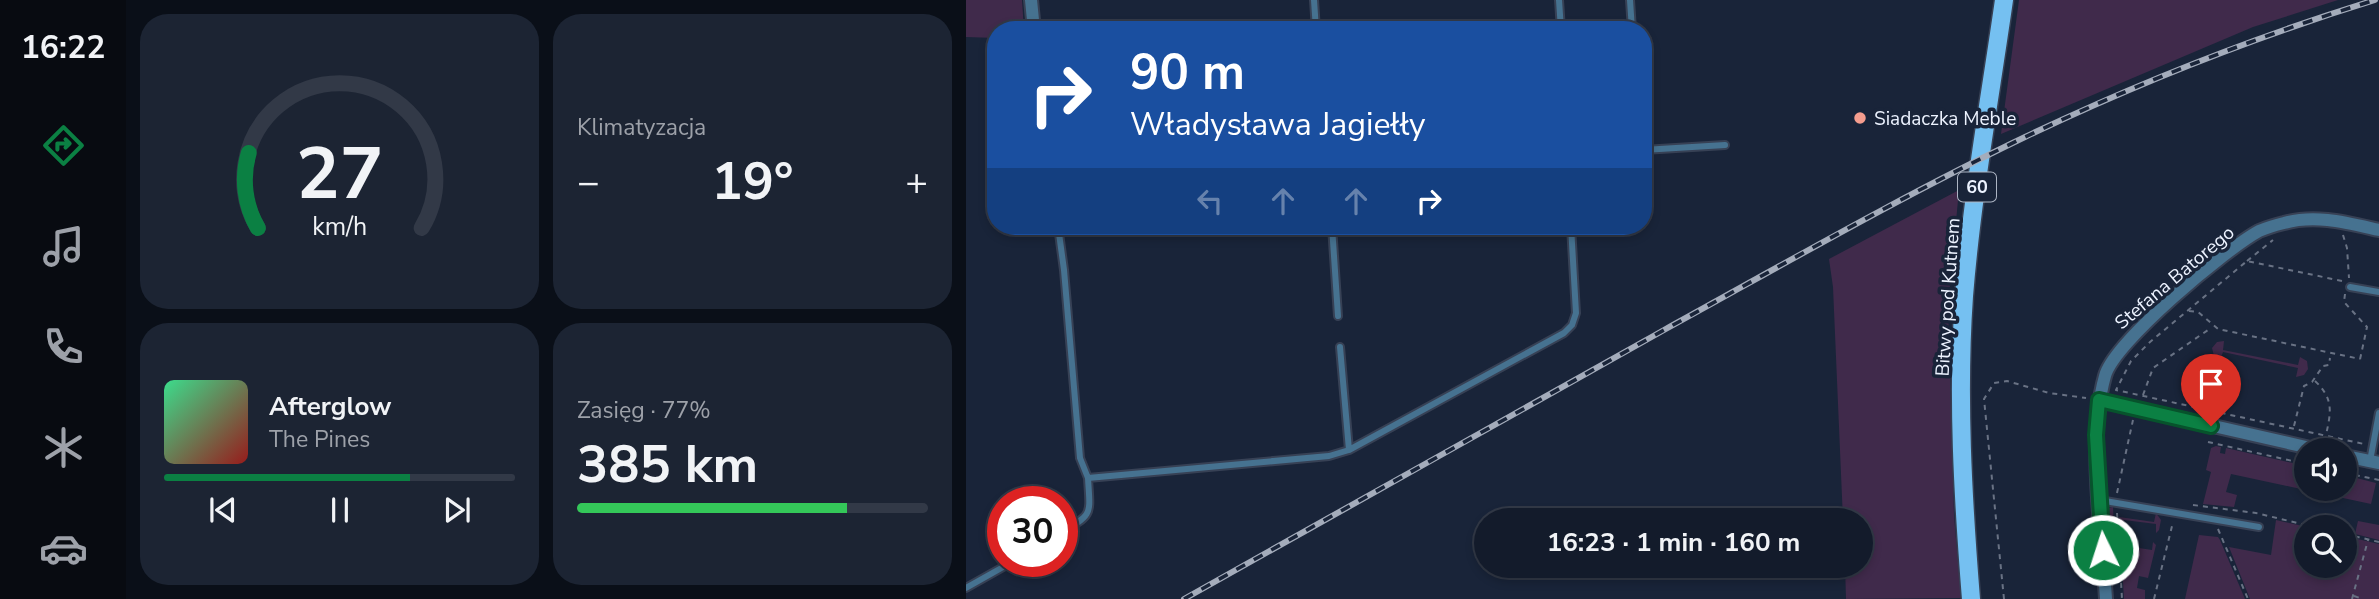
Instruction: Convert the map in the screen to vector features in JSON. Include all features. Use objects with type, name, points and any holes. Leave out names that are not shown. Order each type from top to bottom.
[{"type":"main road","name":"Bitwy pod Kutnem","points":[[1971,599],[1963,493],[1964,298],[1970,236],[2004,0]]},
{"type":"street","points":[[1031,0],[1033,21]]},
{"type":"street","name":"Stefana Batorego","points":[[2106,599],[2096,435],[2099,400],[2106,372],[2123,345],[2229,251],[2260,231],[2287,222],[2311,219],[2379,230]]},
{"type":"street","points":[[2099,400],[2294,444]]},
{"type":"street","points":[[2357,458],[2375,462]]},
{"type":"lane","points":[[1314,0],[1315,21]]},
{"type":"lane","points":[[1559,0],[1560,21]]},
{"type":"lane","points":[[1630,0],[1631,21]]},
{"type":"lane","points":[[1652,149],[1725,145]]},
{"type":"lane","points":[[1059,235],[1080,458],[1088,478],[1090,509],[1085,519],[1078,523]]},
{"type":"lane","points":[[1333,235],[1338,316]]},
{"type":"lane","points":[[1088,478],[1329,456],[1349,450],[1564,333],[1572,325],[1576,313],[1572,235]]},
{"type":"lane","points":[[2348,285],[2379,292]]},
{"type":"lane","points":[[1340,347],[1349,450]]},
{"type":"lane","points":[[2375,462],[2372,446],[2379,413]]},
{"type":"lane","points":[[2099,500],[2259,527]]},
{"type":"lane","points":[[966,588],[987,576]]},
{"type":"path","points":[[2341,230],[2347,248],[2348,285],[2344,302],[2367,327],[2359,364]]},
{"type":"path","points":[[2275,238],[2150,342],[2131,361],[2116,390],[2372,446]]},
{"type":"path","points":[[2247,261],[2348,285]]},
{"type":"path","points":[[2188,311],[2198,312],[2217,329],[2360,359]]},
{"type":"path","points":[[2143,396],[2153,368],[2208,330]]},
{"type":"path","points":[[2294,428],[2304,386],[2314,380],[2320,369],[2329,365],[2330,358]]},
{"type":"path","points":[[2314,380],[2332,407],[2326,435]]},
{"type":"path","points":[[2004,599],[1984,399],[1994,383],[2007,381],[2049,393],[2099,400]]},
{"type":"path","points":[[2207,442],[2294,461]]},
{"type":"path","points":[[2357,475],[2379,480]]},
{"type":"path","points":[[2193,505],[2256,513],[2294,522]]},
{"type":"path","points":[[2215,520],[2248,599]]},
{"type":"path","points":[[2154,599],[2170,525],[2179,521]]},
{"type":"path","points":[[2357,537],[2379,542]]},
{"type":"path","points":[[2363,599],[2352,597],[2368,540]]},
{"type":"shaded area","points":[[966,0],[1022,0],[1023,21],[987,21],[987,38],[966,37]]},
{"type":"shaded area","points":[[2019,0],[2338,0],[2253,27],[2001,134]]},
{"type":"shaded area","points":[[1959,190],[1948,305],[1954,515],[1961,598],[1846,599],[1845,578],[1873,578],[1873,508],[1842,508],[1833,287],[1829,259]]},
{"type":"shaded area","points":[[2224,341],[2223,350],[2298,365],[2300,357],[2307,361],[2308,369],[2304,375],[2296,377],[2298,368],[2223,352],[2220,360],[2214,356],[2212,348],[2217,342]]},
{"type":"shaded area","points":[[2221,447],[2220,453],[2225,454],[2226,448],[2294,463],[2294,488],[2231,474],[2226,492],[2237,495],[2234,507],[2203,504],[2211,472],[2206,470],[2211,448]]},
{"type":"shaded area","points":[[2357,478],[2376,483],[2371,504],[2357,501]]},
{"type":"shaded area","points":[[2113,507],[2116,575],[2110,573],[2106,508]]},
{"type":"shaded area","points":[[2156,513],[2161,520],[2156,533],[2156,524],[2124,520],[2122,536],[2127,538],[2126,546],[2152,550],[2153,542],[2156,545],[2148,578],[2139,576],[2137,588],[2145,590],[2145,599],[2124,599],[2119,517],[2154,522]]},
{"type":"shaded area","points":[[2276,520],[2294,524],[2294,578],[2357,578],[2357,539],[2379,544],[2379,599],[2250,599],[2229,547],[2271,555]]},
{"type":"shaded area","points":[[2358,521],[2379,525],[2379,540],[2357,534]]},
{"type":"shaded area","points":[[2199,535],[2218,537],[2245,599],[2185,599]]},
{"type":"railway","points":[[1184,599],[1799,255],[1979,160],[2068,117],[2154,80],[2241,45],[2375,0]]},
{"type":"place","name":"Siadaczka Meble","points":[[1860,118]]},
{"type":"route","points":[[2103,550],[2096,435],[2099,400],[2211,426]]}]
